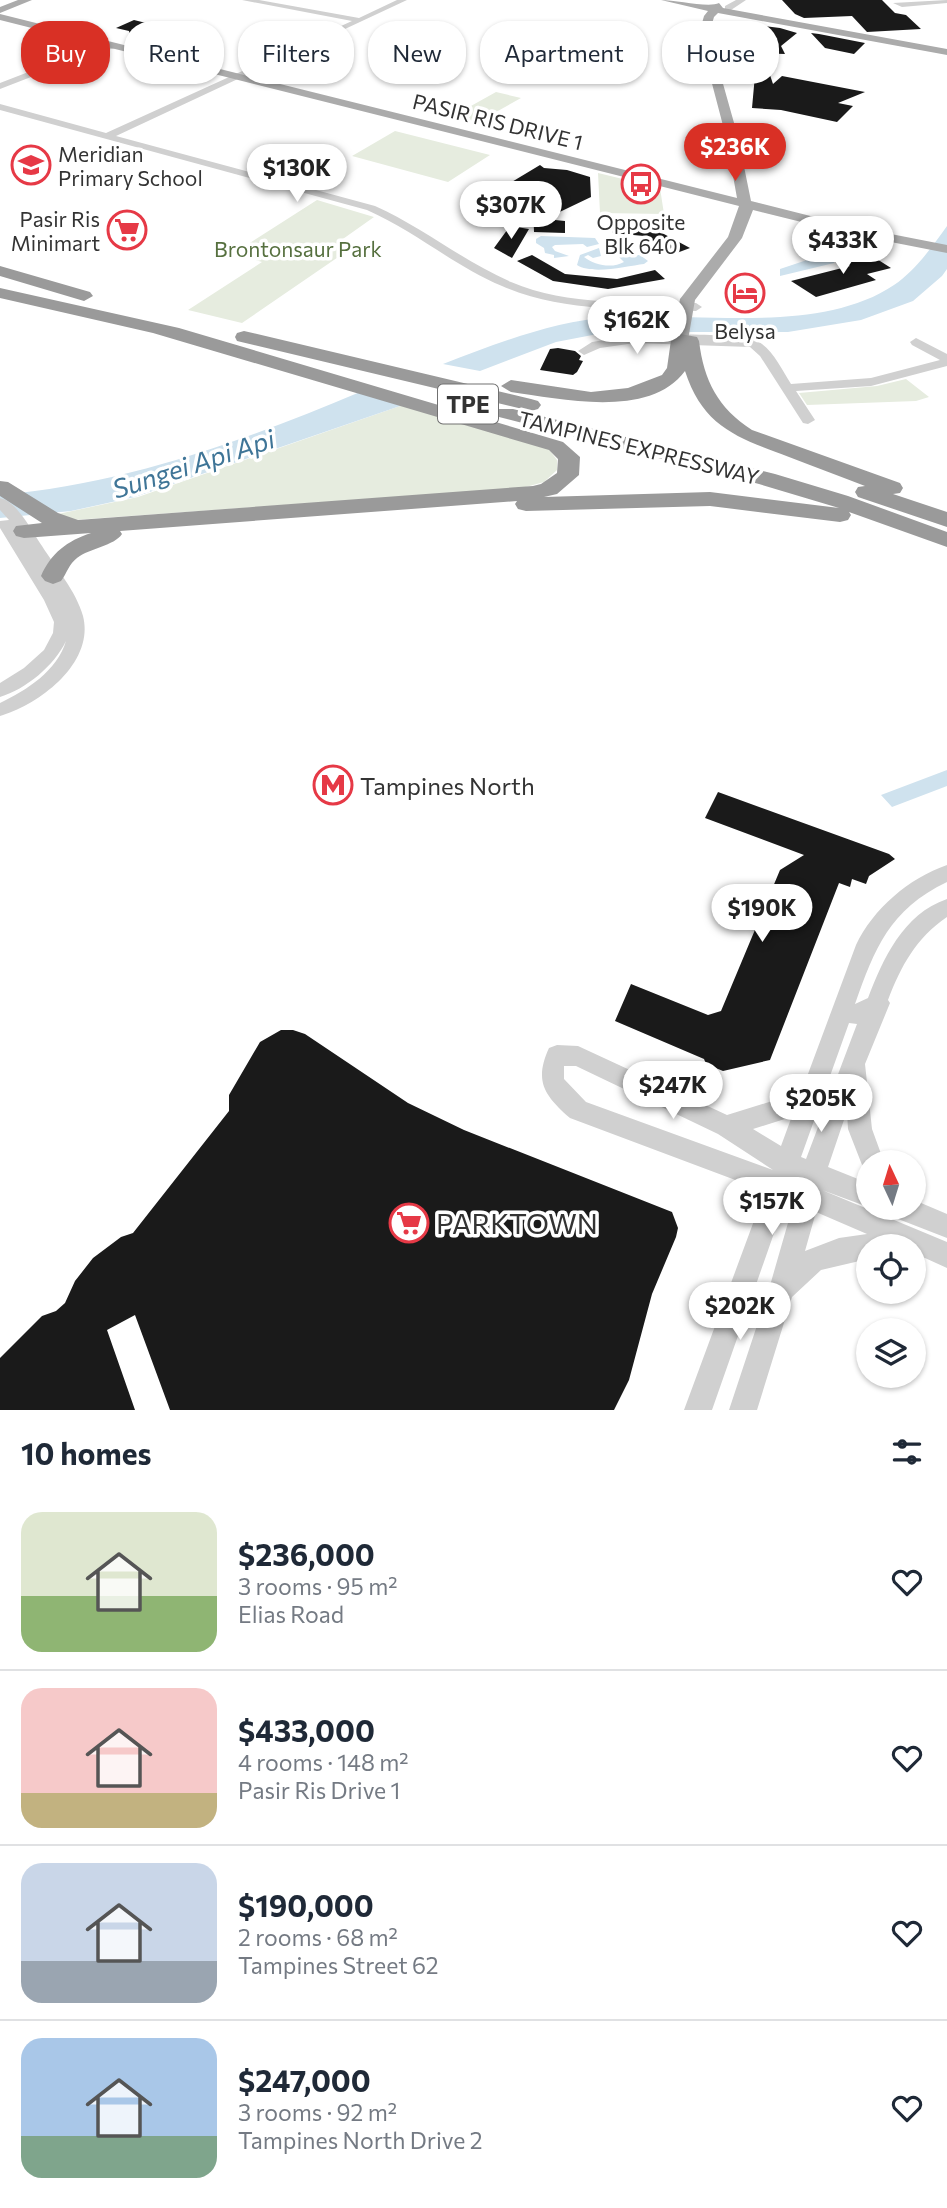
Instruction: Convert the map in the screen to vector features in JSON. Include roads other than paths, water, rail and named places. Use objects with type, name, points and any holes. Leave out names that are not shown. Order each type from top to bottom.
[{"type":"highway","points":[[0,271],[126,308]]},
{"type":"highway","name":"TAMPINES EXPRESSWAY","points":[[0,276],[778,465],[941,532]]},
{"type":"highway","name":"TAMPINES EXPRESSWAY","points":[[0,293],[653,449],[941,532]]},
{"type":"highway","points":[[11,531],[533,493],[549,489],[568,475],[569,457],[556,446],[155,328]]},
{"type":"highway","points":[[322,356],[395,365],[562,395],[610,398],[632,394],[669,379],[677,369],[685,337]]},
{"type":"highway","points":[[685,337],[703,395],[713,411],[727,424],[745,434],[947,509]]},
{"type":"highway","points":[[2,493],[50,518],[82,527]]},
{"type":"highway","points":[[11,531],[111,534],[506,505],[662,498],[710,499],[796,508],[912,533],[941,532]]},
{"type":"highway","points":[[53,576],[64,556],[89,540],[111,534]]},
{"type":"main road","points":[[666,0],[724,7]]},
{"type":"main road","points":[[687,0],[947,50]]},
{"type":"main road","points":[[3,13],[12,11],[18,1]]},
{"type":"main road","points":[[3,13],[18,1]]},
{"type":"main road","points":[[690,310],[743,243],[753,222],[712,35],[724,7]]},
{"type":"main road","points":[[685,337],[690,310],[735,238],[750,199],[704,34],[705,25],[724,7]]},
{"type":"main road","name":"PASIR RIS DRIVE 1","points":[[3,13],[29,21]]},
{"type":"main road","name":"PASIR RIS DRIVE 1","points":[[3,13],[238,73]]},
{"type":"main road","name":"PASIR RIS DRIVE 1","points":[[110,45],[238,73]]},
{"type":"main road","name":"PASIR RIS DRIVE 1","points":[[283,84],[947,250]]},
{"type":"main road","name":"PASIR RIS DRIVE 1","points":[[283,84],[750,199],[798,217],[925,243],[947,243]]},
{"type":"main road","points":[[753,222],[769,217],[798,217]]},
{"type":"street","points":[[246,0],[358,18],[403,0]]},
{"type":"street","points":[[258,0],[358,18]]},
{"type":"street","points":[[352,21],[393,0]]},
{"type":"street","points":[[724,7],[742,0]]},
{"type":"street","points":[[907,3],[947,1]]},
{"type":"street","points":[[110,47],[115,46]]},
{"type":"street","points":[[105,137],[238,76]]},
{"type":"street","points":[[2,86],[21,78]]},
{"type":"street","points":[[0,109],[388,215],[492,276],[524,290],[568,301],[690,310]]},
{"type":"street","points":[[584,351],[590,346],[610,341],[685,337],[754,344],[765,354],[808,420]]},
{"type":"street","points":[[916,342],[947,360]]},
{"type":"street","points":[[788,388],[871,382],[947,360]]},
{"type":"street","points":[[1,704],[46,659],[56,644],[62,624],[57,609],[11,531],[2,493]]},
{"type":"street","points":[[1,704],[48,681],[69,656],[76,634],[76,620],[69,602],[53,576],[11,531]]},
{"type":"street","points":[[698,1410],[866,945],[881,920],[907,896],[947,873]]},
{"type":"street","points":[[743,1410],[782,1289],[810,1185],[891,965],[906,942],[937,912],[947,907]]},
{"type":"street","points":[[840,1012],[856,1016],[879,1003]]},
{"type":"street","points":[[783,1174],[726,1126],[578,1056],[557,1055],[552,1064],[555,1090],[578,1110],[783,1174],[810,1185],[947,1256]]},
{"type":"street","points":[[855,1065],[860,1129],[868,1150]]},
{"type":"street","points":[[726,1126],[791,1107],[813,1090]]},
{"type":"street","points":[[810,1185],[856,1193]]},
{"type":"street","points":[[926,1218],[947,1226]]},
{"type":"street","points":[[782,1289],[813,1260],[856,1248]]},
{"type":"street","points":[[926,1253],[947,1256]]},
{"type":"water","points":[[947,226],[947,269],[942,276],[913,301],[861,320],[788,332],[608,332],[556,342],[480,371],[443,364],[526,334],[590,319],[645,316],[795,316],[864,301],[902,279],[916,266]]},
{"type":"water","points":[[541,236],[595,238],[599,244],[587,247],[583,244],[555,245],[552,247],[555,251],[569,256],[554,258],[554,255],[545,253],[544,248],[536,243],[536,239]]},
{"type":"water","points":[[599,248],[601,256],[584,257],[609,266],[624,262],[620,255],[640,255],[648,261],[644,264],[601,270],[577,265],[580,255]]},
{"type":"water","points":[[825,254],[833,256],[834,263],[780,276],[780,269]]},
{"type":"water","name":"Sungei Api Api","points":[[360,392],[403,405],[135,497],[71,511],[0,518],[0,495],[93,481],[184,458],[273,427]]},
{"type":"water","points":[[947,770],[947,786],[892,807],[881,795]]},
{"type":"place","name":"Meridian Primary School","points":[[31,165]]},
{"type":"place","name":"Opposite Blk 640","points":[[641,184]]},
{"type":"place","name":"Pasir Ris Minimart","points":[[127,230]]},
{"type":"place","name":"Belysa","points":[[745,293]]},
{"type":"place","name":"Tampines North","points":[[333,785]]},
{"type":"place","name":"PARKTOWN","points":[[409,1223]]},
{"type":"park label","name":"Brontonsaur Park","points":[[298,248]]}]
